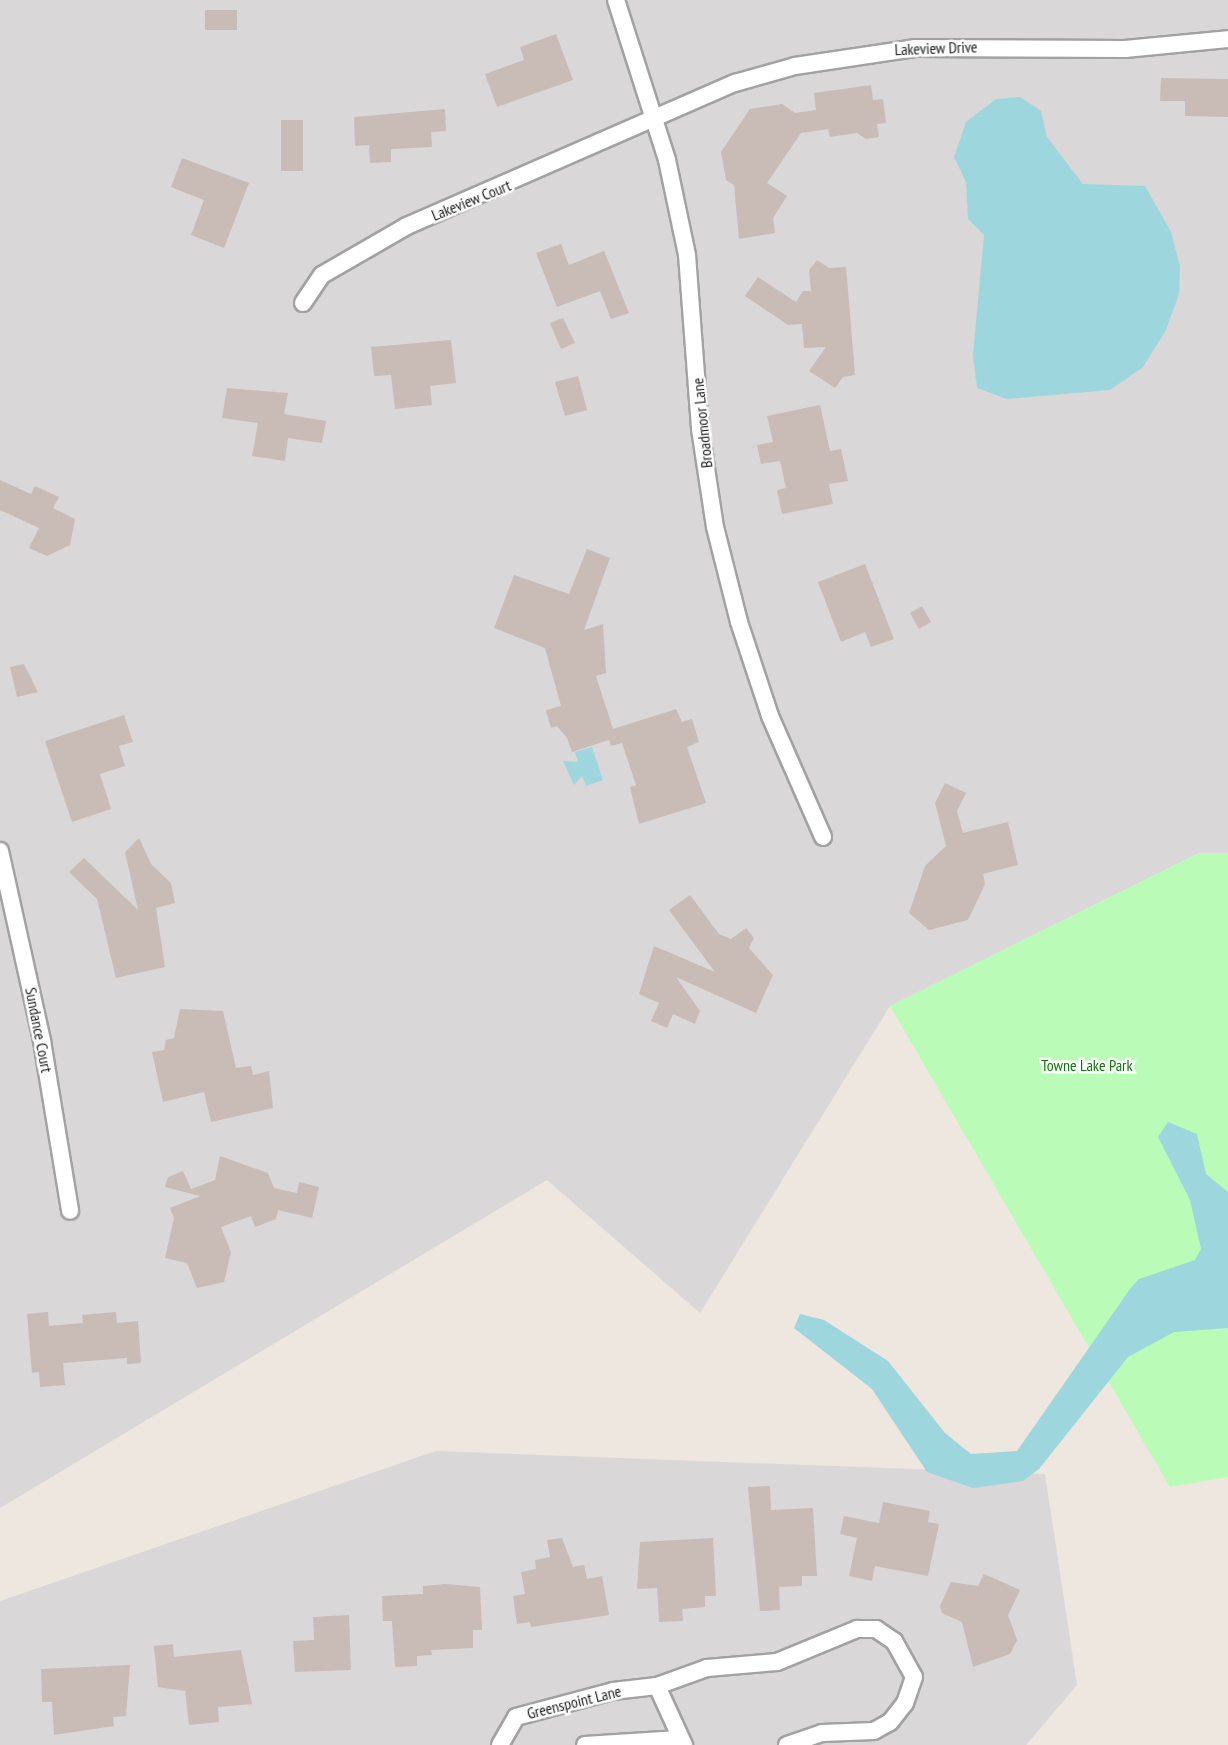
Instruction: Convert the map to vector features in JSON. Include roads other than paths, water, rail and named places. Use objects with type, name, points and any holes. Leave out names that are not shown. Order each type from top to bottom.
[{"type":"street","name":"Broadmoor Lane","points":[[616,0],[653,115],[687,255],[700,429],[715,526],[738,622],[770,716],[823,837]]},
{"type":"street","name":"Lakeview Drive","points":[[653,115],[735,83],[877,51],[975,46],[1125,49],[1228,39]]},
{"type":"street","name":"Lakeview Court","points":[[303,303],[322,274],[366,247],[544,170],[653,115]]},
{"type":"street","name":"Sundance Court","points":[[0,851],[42,1041],[70,1211]]},
{"type":"street","name":"Greenspoint Lane","points":[[500,1745],[516,1717],[613,1690],[657,1686],[707,1668],[777,1662],[857,1629],[876,1629],[894,1641],[914,1677],[905,1703],[890,1722],[874,1731],[822,1733],[787,1745]]},
{"type":"street","points":[[585,1745],[682,1742],[657,1686]]},
{"type":"water","points":[[1020,97],[1041,111],[1047,137],[1083,184],[1145,186],[1171,232],[1180,266],[1179,294],[1166,330],[1143,367],[1110,390],[1007,399],[977,388],[973,355],[984,235],[968,219],[966,182],[954,157],[966,122],[996,99]]},
{"type":"water","points":[[592,747],[603,780],[586,786],[582,776],[574,785],[563,761],[578,762],[575,752]]},
{"type":"water","points":[[1168,1122],[1197,1134],[1206,1174],[1228,1192],[1228,1328],[1174,1332],[1128,1357],[1039,1469],[1023,1481],[973,1488],[927,1472],[872,1389],[794,1328],[800,1314],[824,1320],[888,1361],[945,1433],[971,1454],[1017,1451],[1139,1279],[1195,1260],[1201,1249],[1190,1200],[1158,1137]]},
{"type":"park label","name":"Towne Lake Park","points":[[1087,1065]]}]
